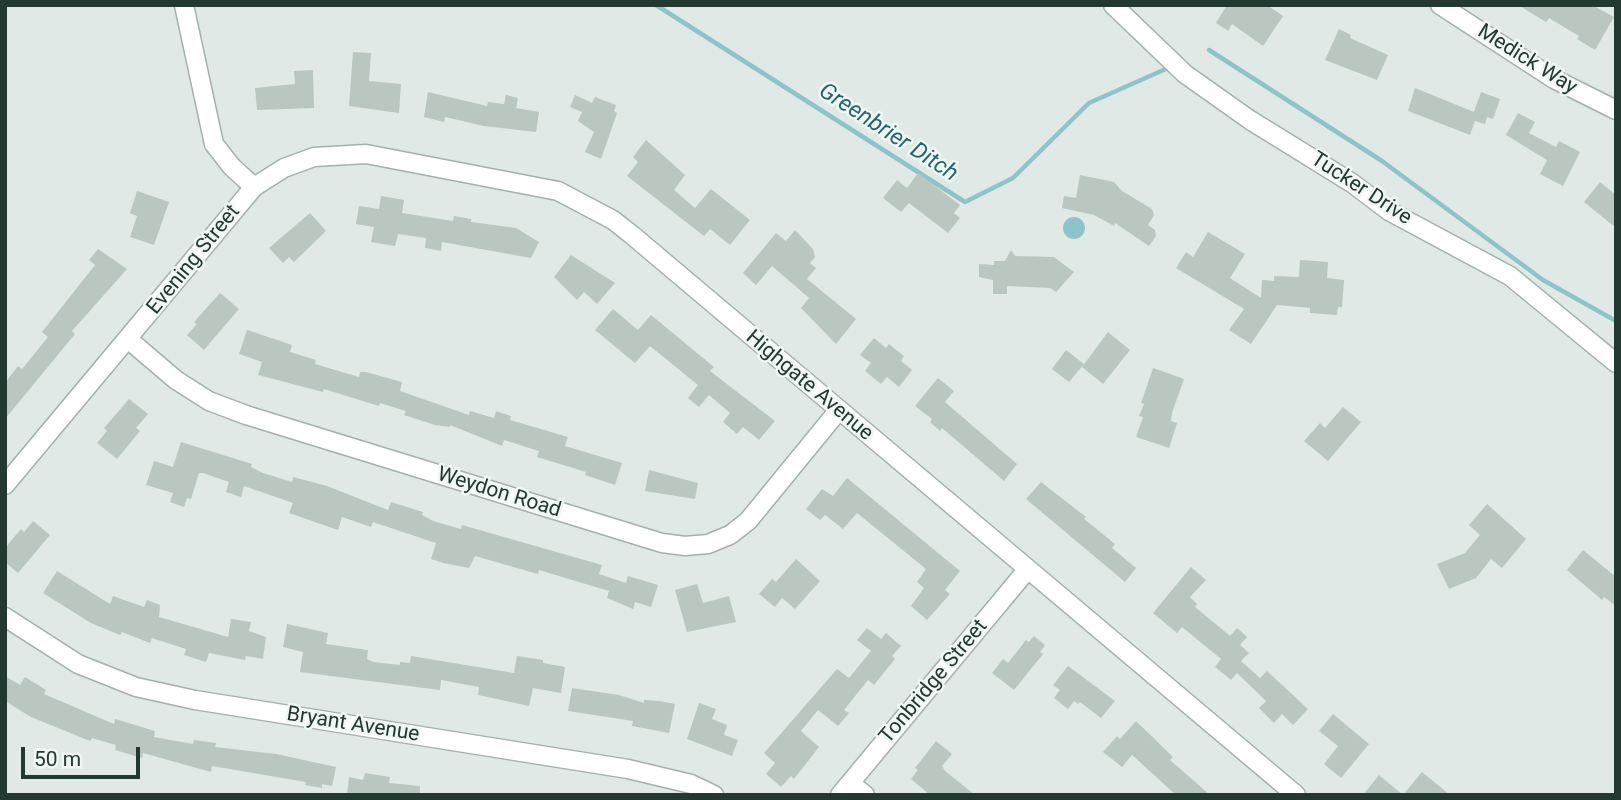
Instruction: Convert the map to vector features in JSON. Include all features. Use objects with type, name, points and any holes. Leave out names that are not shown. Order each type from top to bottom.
[{"type":"street","name":"Evening Street","points":[[5,485],[129,340],[254,187],[232,167],[214,144],[184,5]]},
{"type":"street","name":"Tucker Drive","points":[[1113,5],[1185,74],[1250,120],[1352,183],[1389,211],[1510,276],[1616,363]]},
{"type":"street","name":"Medick Way","points":[[1440,5],[1554,79],[1616,110]]},
{"type":"street","name":"Highgate Avenue","points":[[254,187],[284,168],[314,157],[338,153],[366,154],[558,191],[613,219],[1296,795]]},
{"type":"street","name":"Weydon Road","points":[[129,340],[187,387],[209,401],[246,415],[649,539],[685,546],[708,544],[730,535],[748,521],[838,411]]},
{"type":"street","name":"Tonbridge Street","points":[[845,789],[1027,570]]},
{"type":"street","name":"Bryant Avenue","points":[[5,617],[78,664],[136,687],[195,700],[628,769],[691,785],[714,795]]},
{"type":"street","points":[[845,789],[865,795]]},
{"type":"water","points":[[1074,217],[1082,220],[1085,228],[1082,236],[1074,239],[1066,236],[1063,228],[1066,220]]},
{"type":"building","points":[[1227,5],[1267,5],[1283,16],[1263,46],[1232,24],[1228,31],[1216,23]]},
{"type":"building","points":[[1518,5],[1592,5],[1614,17],[1595,50],[1577,39],[1579,36],[1549,18],[1546,22]]},
{"type":"building","points":[[1339,29],[1351,35],[1350,38],[1388,55],[1377,80],[1325,60]]},
{"type":"building","points":[[353,52],[371,53],[369,81],[401,84],[399,113],[349,106]]},
{"type":"building","points":[[313,70],[314,108],[257,110],[255,88],[295,84],[294,71]]},
{"type":"building","points":[[1415,88],[1474,112],[1481,92],[1500,99],[1493,119],[1487,117],[1485,124],[1475,121],[1470,135],[1408,111]]},
{"type":"building","points":[[428,92],[487,106],[488,102],[504,104],[506,95],[518,98],[516,108],[539,112],[536,132],[484,126],[445,117],[444,122],[424,117]]},
{"type":"building","points":[[575,95],[592,103],[595,97],[616,105],[614,111],[617,113],[601,159],[585,152],[594,132],[578,121],[582,112],[570,107]]},
{"type":"building","points":[[1518,113],[1535,122],[1529,133],[1556,147],[1559,141],[1580,152],[1563,186],[1540,174],[1547,160],[1506,135]]},
{"type":"building","points":[[646,140],[685,175],[674,190],[695,208],[711,189],[750,220],[730,245],[710,229],[704,236],[627,176],[638,162],[633,157]]},
{"type":"building","points":[[918,173],[960,205],[954,213],[960,218],[948,233],[909,203],[901,212],[883,198],[897,180],[907,188]]},
{"type":"building","points":[[1080,175],[1114,182],[1122,191],[1152,209],[1154,215],[1148,225],[1155,230],[1156,236],[1149,246],[1115,223],[1114,226],[1094,215],[1062,208],[1064,196],[1076,198]]},
{"type":"building","points":[[1600,182],[1616,195],[1616,228],[1584,202]]},
{"type":"building","points":[[137,191],[169,202],[154,245],[130,237],[137,216],[130,213]]},
{"type":"building","points":[[381,196],[404,200],[402,213],[453,221],[454,216],[471,219],[471,222],[516,228],[539,242],[531,258],[442,242],[441,251],[425,248],[426,238],[398,234],[395,246],[371,242],[374,227],[356,224],[359,206],[379,209]]},
{"type":"building","points":[[310,213],[326,231],[294,262],[289,257],[283,263],[269,248]]},
{"type":"building","points":[[795,230],[813,249],[815,257],[810,263],[816,268],[807,279],[856,319],[836,344],[801,308],[809,298],[772,266],[756,285],[743,273],[776,233],[786,241]]},
{"type":"building","points":[[1208,232],[1245,254],[1230,278],[1261,298],[1262,280],[1274,281],[1274,276],[1299,277],[1300,260],[1328,262],[1327,278],[1344,280],[1342,307],[1338,307],[1337,315],[1310,313],[1310,308],[1277,305],[1251,344],[1229,330],[1244,309],[1176,268],[1186,252],[1193,257]]},
{"type":"building","points":[[98,249],[127,269],[72,331],[75,334],[5,419],[5,383],[18,366],[22,369],[48,337],[42,332],[95,265],[89,260]]},
{"type":"building","points":[[1011,250],[1015,256],[1054,257],[1074,272],[1056,292],[1050,288],[1007,286],[1007,294],[993,294],[993,280],[979,277],[979,264],[994,265],[994,261],[1005,261]]},
{"type":"building","points":[[571,255],[615,283],[597,304],[584,292],[577,300],[554,277]]},
{"type":"building","points":[[220,293],[239,309],[204,350],[187,335],[197,324],[194,322]]},
{"type":"building","points":[[613,309],[638,330],[651,315],[714,367],[710,371],[775,421],[759,440],[743,427],[737,434],[723,422],[730,413],[709,395],[699,407],[688,398],[698,385],[650,346],[635,363],[595,330]]},
{"type":"building","points":[[247,330],[292,345],[290,352],[316,360],[315,364],[359,377],[360,372],[366,372],[402,382],[400,391],[469,415],[470,411],[494,418],[496,411],[511,416],[510,420],[568,437],[565,446],[622,463],[615,485],[585,475],[586,472],[537,457],[539,451],[504,440],[502,446],[450,425],[435,425],[404,415],[406,411],[380,403],[379,406],[324,389],[323,392],[258,375],[262,362],[239,354]]},
{"type":"building","points":[[1108,332],[1130,350],[1103,384],[1082,367]]},
{"type":"building","points":[[874,338],[886,348],[889,344],[904,356],[901,361],[912,370],[899,387],[887,377],[881,384],[865,371],[871,363],[860,355]]},
{"type":"building","points":[[1066,350],[1084,364],[1069,382],[1052,369]]},
{"type":"building","points":[[1153,368],[1184,379],[1172,413],[1171,421],[1177,423],[1169,448],[1136,437],[1143,417],[1139,416],[1144,404],[1141,403]]},
{"type":"building","points":[[938,378],[954,391],[945,402],[1017,464],[1004,481],[942,428],[940,431],[930,422],[932,419],[915,406]]},
{"type":"building","points":[[129,399],[148,414],[136,428],[140,431],[117,459],[97,443],[107,431],[104,428]]},
{"type":"building","points":[[1343,407],[1361,422],[1328,461],[1304,441],[1320,423],[1325,428]]},
{"type":"building","points":[[181,442],[252,464],[251,467],[263,473],[292,482],[293,477],[327,486],[388,510],[391,502],[423,512],[422,515],[433,521],[461,529],[462,525],[602,565],[599,574],[626,583],[628,576],[658,585],[651,607],[635,602],[633,609],[607,598],[609,591],[539,570],[538,574],[475,556],[469,568],[443,563],[431,559],[436,543],[373,522],[371,527],[342,517],[338,530],[289,513],[293,503],[244,486],[241,497],[226,492],[229,482],[203,473],[199,473],[191,499],[187,498],[184,507],[170,502],[173,493],[146,485],[154,461],[173,467]]},
{"type":"building","points":[[649,470],[698,483],[695,499],[645,491]]},
{"type":"building","points":[[847,478],[960,571],[945,590],[950,594],[927,620],[911,606],[924,588],[917,582],[926,569],[857,513],[843,529],[825,515],[820,520],[806,509],[822,489],[833,496]]},
{"type":"building","points":[[1041,482],[1086,517],[1084,519],[1115,544],[1112,548],[1136,568],[1125,582],[1026,499]]},
{"type":"building","points":[[1487,504],[1526,539],[1502,568],[1491,559],[1476,578],[1449,589],[1437,564],[1465,553],[1480,535],[1469,525]]},
{"type":"building","points":[[33,521],[50,535],[18,573],[5,562],[5,548],[21,529],[24,532]]},
{"type":"building","points":[[1583,550],[1616,577],[1616,606],[1604,597],[1602,600],[1567,570]]},
{"type":"building","points":[[796,559],[820,581],[795,609],[782,598],[775,607],[759,594],[772,579],[776,582]]},
{"type":"building","points":[[1191,567],[1206,580],[1190,597],[1197,604],[1195,607],[1230,636],[1237,628],[1247,637],[1240,645],[1249,653],[1241,661],[1260,678],[1267,671],[1308,709],[1293,725],[1282,714],[1274,723],[1259,708],[1266,701],[1237,673],[1231,680],[1215,667],[1221,659],[1182,627],[1177,633],[1153,613]]},
{"type":"building","points":[[57,571],[110,604],[113,596],[144,607],[147,600],[160,605],[159,617],[228,637],[231,619],[251,622],[249,631],[266,637],[263,659],[246,656],[245,660],[209,653],[206,662],[184,655],[186,649],[152,638],[150,643],[122,632],[120,635],[91,623],[43,593]]},
{"type":"building","points":[[697,584],[703,603],[729,596],[736,622],[687,632],[675,590]]},
{"type":"building","points":[[287,624],[328,633],[326,644],[368,650],[367,659],[373,662],[400,665],[400,662],[410,663],[411,656],[514,673],[517,656],[543,660],[543,663],[565,667],[561,693],[533,688],[529,706],[478,695],[479,687],[441,680],[440,690],[300,672],[303,652],[283,647]]},
{"type":"building","points":[[867,628],[881,639],[886,633],[901,646],[892,656],[895,659],[874,685],[868,680],[844,710],[849,713],[838,726],[818,710],[801,731],[819,747],[794,779],[791,776],[781,787],[766,774],[775,763],[764,753],[837,669],[849,678],[871,651],[857,640]]},
{"type":"building","points":[[1034,636],[1045,645],[1040,652],[1043,654],[1014,690],[992,673],[1003,659],[1008,663],[1026,640],[1029,642]]},
{"type":"building","points":[[1068,666],[1115,701],[1101,718],[1080,702],[1078,704],[1074,701],[1068,709],[1054,698],[1060,690],[1053,685]]},
{"type":"building","points":[[5,676],[20,685],[25,677],[46,690],[44,694],[114,724],[115,719],[155,731],[154,737],[193,744],[194,740],[216,743],[215,747],[276,754],[336,767],[332,786],[322,784],[322,788],[305,785],[306,782],[212,766],[211,772],[143,753],[142,758],[115,750],[116,745],[92,738],[90,741],[31,717],[5,701]]},
{"type":"building","points":[[572,688],[619,695],[644,703],[644,700],[675,704],[669,733],[632,726],[633,721],[568,711]]},
{"type":"building","points":[[699,703],[716,709],[712,719],[727,725],[724,735],[738,740],[732,756],[687,739]]},
{"type":"building","points":[[1333,714],[1369,744],[1341,778],[1324,764],[1338,746],[1319,731]]},
{"type":"building","points":[[1136,721],[1173,757],[1170,760],[1210,795],[1176,795],[1132,755],[1122,767],[1103,752],[1117,736],[1120,739]]},
{"type":"building","points":[[936,741],[952,754],[942,766],[945,771],[975,795],[930,795],[911,779],[918,770],[915,768]]},
{"type":"building","points":[[1422,772],[1450,795],[1403,795]]},
{"type":"building","points":[[365,773],[390,777],[389,783],[420,786],[420,795],[347,795],[349,777],[363,780]]},
{"type":"building","points":[[1379,775],[1403,795],[1363,795]]},
{"type":"waterway","name":"Greenbrier Ditch","points":[[656,5],[965,202],[1013,178],[1089,103],[1168,68]]},
{"type":"waterway","points":[[1209,50],[1382,161],[1543,280],[1616,321]]}]
